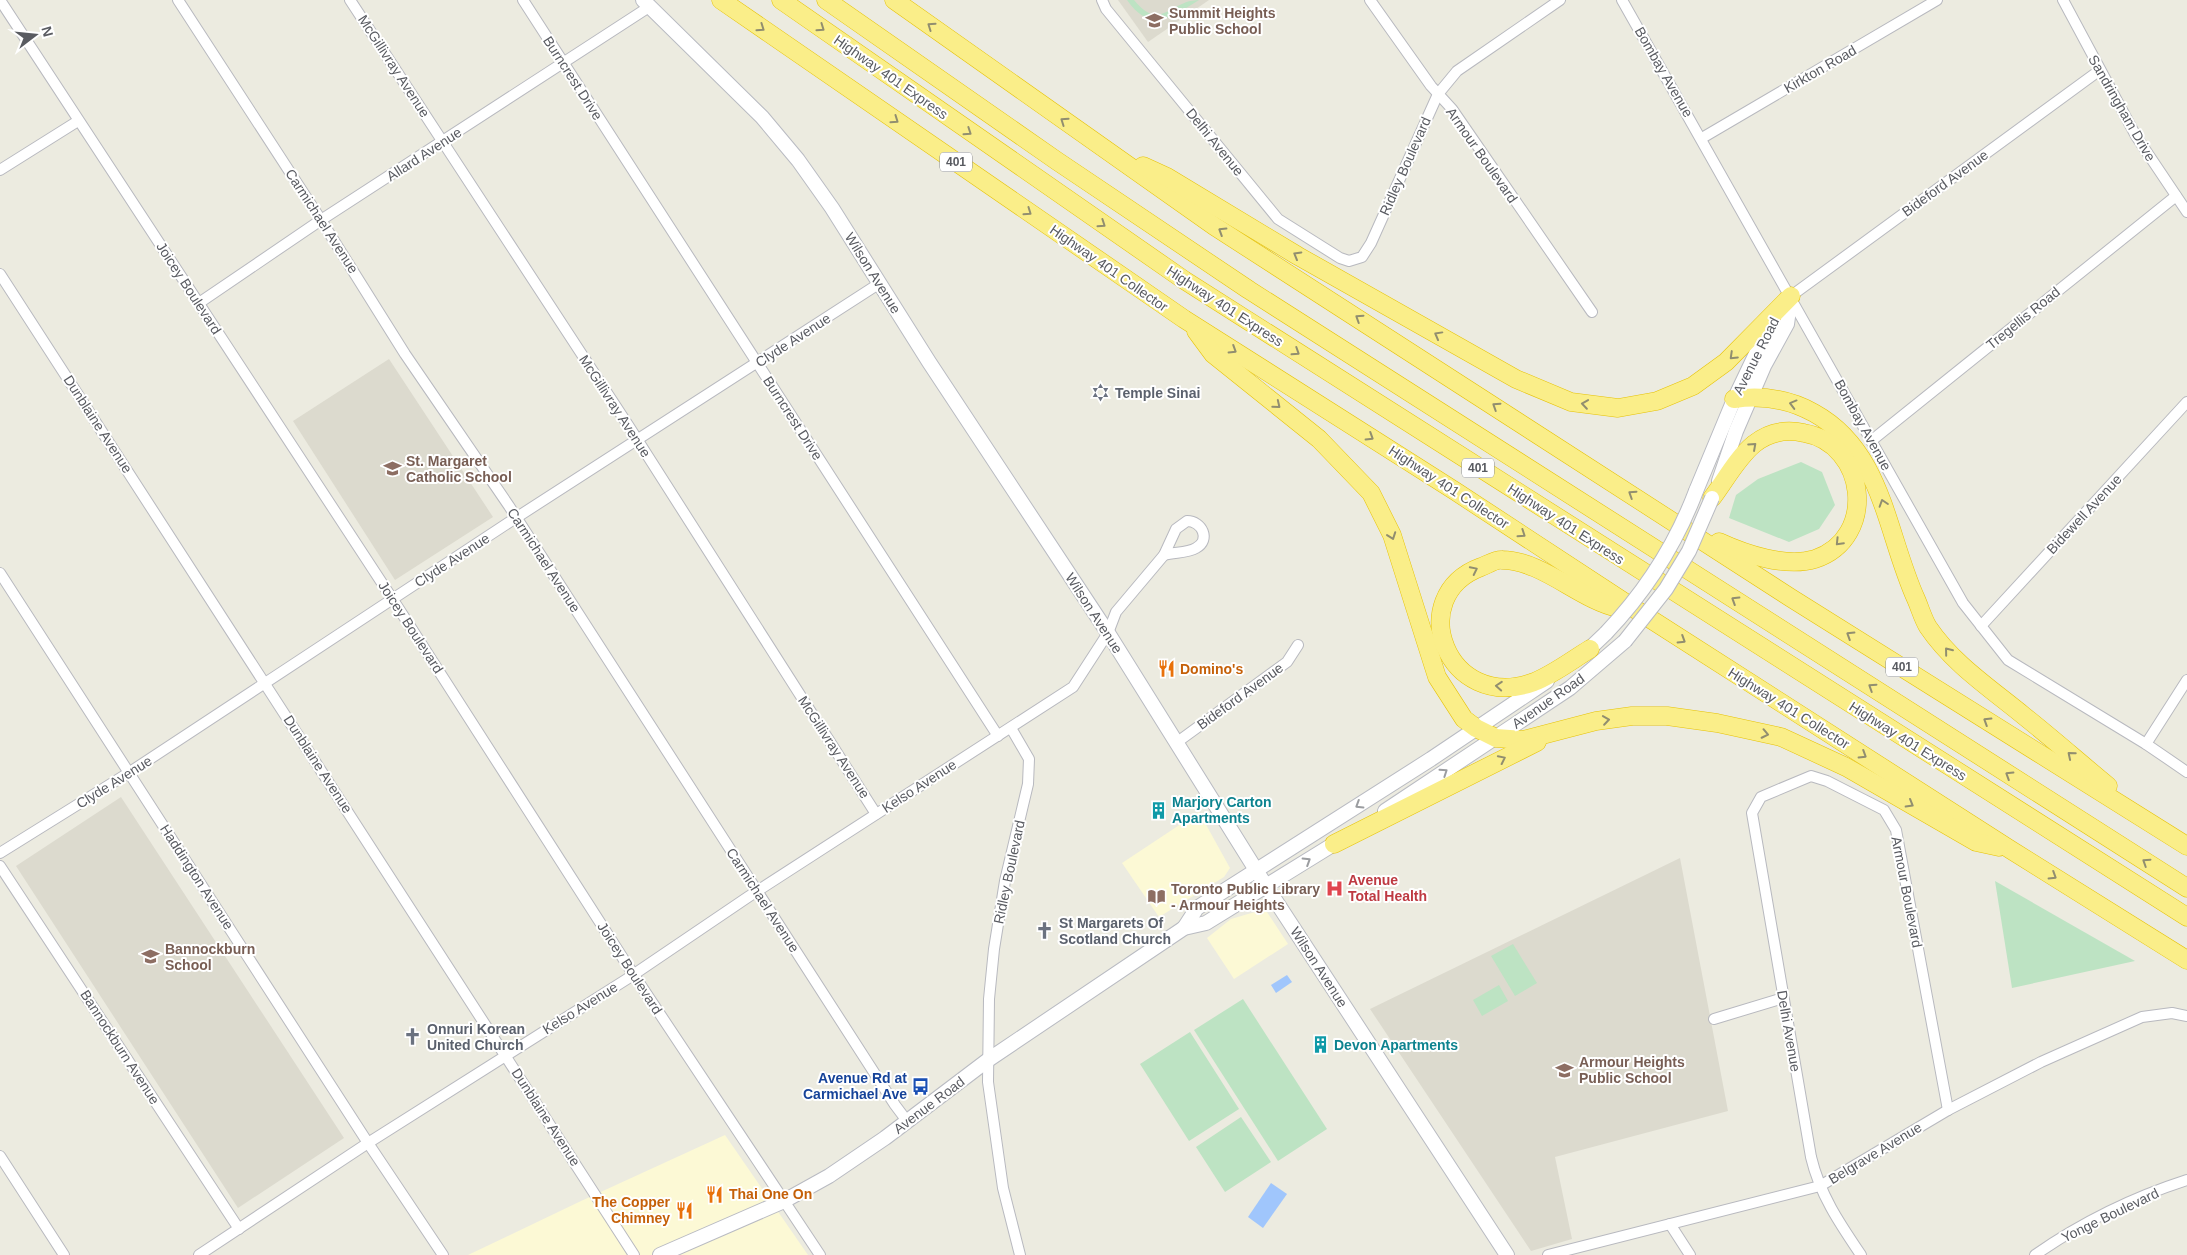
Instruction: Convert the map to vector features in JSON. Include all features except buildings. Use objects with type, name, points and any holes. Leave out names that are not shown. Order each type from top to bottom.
[{"type":"highway","name":"Highway 401 Collector","points":[[721,0],[1192,324],[1456,490],[1641,613],[2011,850],[2187,960]]},
{"type":"highway","name":"Highway 401 Express","points":[[781,0],[1184,280],[2187,917]]},
{"type":"highway","name":"Highway 401 Express","points":[[826,0],[1057,161],[1265,300],[2187,888]]},
{"type":"highway","name":"401","points":[[894,0],[1214,226],[1673,521],[2187,846]]},
{"type":"highway","points":[[1103,149],[1167,177],[1298,256],[1516,378],[1571,402],[1618,408],[1658,400],[1693,386],[1726,362],[1791,296]]},
{"type":"highway","points":[[1192,324],[1213,354],[1319,439],[1371,493],[1392,535],[1437,677],[1464,720],[1476,728],[1496,738],[1523,740],[1596,721],[1632,716],[1668,716],[1717,723],[1782,737],[1846,767],[1976,842],[2011,850]]},
{"type":"highway","points":[[1734,399],[1752,396],[1778,399],[1802,406],[1830,422],[1846,435],[1857,448],[1874,479],[1903,566],[1928,626],[1960,666],[2121,797],[2132,812]]},
{"type":"highway","points":[[1673,521],[1733,548],[1792,562],[1815,559],[1832,549],[1850,528],[1858,502],[1855,478],[1842,454],[1830,442],[1814,434],[1790,430],[1770,434],[1754,443],[1704,495]]},
{"type":"highway","points":[[1590,649],[1534,682],[1501,688],[1482,684],[1465,675],[1450,659],[1443,640],[1440,616],[1449,590],[1478,568],[1501,559],[1530,566],[1614,607],[1641,613]]},
{"type":"highway","points":[[1334,844],[1558,731]]},
{"type":"main road","name":"Wilson Avenue","points":[[646,3],[762,117],[792,153],[832,208],[1108,633],[1266,886],[1507,1255]]},
{"type":"main road","name":"Avenue Road","points":[[1184,928],[1197,908],[1431,760],[1567,668],[1606,633],[1639,596],[1687,516],[1704,495],[1736,431],[1764,366],[1786,324],[1791,296]]},
{"type":"main road","name":"Avenue Road","points":[[660,1255],[784,1201],[829,1176],[907,1121],[988,1060],[1184,928],[1206,923],[1334,844],[1570,688],[1625,641],[1675,574],[1689,551],[1704,495],[1734,399],[1771,321],[1791,296]]},
{"type":"street","name":"Carmichael Avenue","points":[[178,0],[322,220],[405,354],[517,518],[757,892],[907,1121]]},
{"type":"street","name":"McGillivray Avenue","points":[[350,0],[444,141],[876,814]]},
{"type":"street","name":"Burncrest Drive","points":[[523,0],[998,736]]},
{"type":"street","name":"Delhi Avenue","points":[[1102,0],[1106,9],[1278,219],[1340,258],[1349,261]]},
{"type":"street","name":"Armour Boulevard","points":[[1370,0],[1438,94],[1452,109],[1592,312]]},
{"type":"street","name":"Ridley Boulevard","points":[[1349,261],[1362,257],[1370,243],[1438,94],[1457,71],[1560,0]]},
{"type":"street","name":"Bombay Avenue","points":[[1622,0],[1702,138],[1963,603],[2008,660],[2146,744],[2187,772]]},
{"type":"street","name":"Kirkton Road","points":[[1702,138],[1937,0]]},
{"type":"street","name":"Sandringham Drive","points":[[2063,0],[2136,136],[2187,212]]},
{"type":"street","name":"Joicey Boulevard","points":[[4,1],[78,121],[392,599],[634,974],[820,1255]]},
{"type":"street","name":"Allard Avenue","points":[[199,303],[322,220],[564,63],[646,3]]},
{"type":"street","name":"Bideford Avenue","points":[[1791,296],[2100,70]]},
{"type":"street","points":[[0,170],[78,121]]},
{"type":"street","name":"Tregellis Road","points":[[1871,441],[2176,196]]},
{"type":"street","name":"Dunblaine Avenue","points":[[0,274],[634,1255]]},
{"type":"street","name":"Clyde Avenue","points":[[0,853],[130,772],[392,599],[880,283]]},
{"type":"street","name":"Bidewell Avenue","points":[[1981,626],[2187,402]]},
{"type":"street","points":[[1011,728],[1073,687],[1108,633],[1116,612],[1164,554]]},
{"type":"street","name":"Haddington Avenue","points":[[0,573],[368,1143],[443,1255]]},
{"type":"street","name":"Bideford Avenue","points":[[1176,743],[1287,662],[1298,645]]},
{"type":"street","points":[[2146,744],[2187,680]]},
{"type":"street","name":"Ridley Boulevard","points":[[1011,728],[1029,760],[1028,784],[1005,881],[994,949],[989,999],[988,1087],[998,1158],[1020,1255]]},
{"type":"street","name":"Kelso Avenue","points":[[200,1255],[368,1143],[634,974],[876,814],[1011,728]]},
{"type":"street","name":"Armour Boulevard","points":[[1761,798],[1810,776],[1827,781],[1884,810],[1896,830],[1948,1110]]},
{"type":"street","name":"Delhi Avenue","points":[[1761,798],[1752,813],[1812,1157],[1820,1186],[1828,1205],[1861,1255]]},
{"type":"street","name":"Bannockburn Avenue","points":[[0,866],[239,1228]]},
{"type":"street","points":[[1714,1019],[1784,998]]},
{"type":"street","name":"Belgrave Avenue","points":[[1548,1255],[1820,1186],[1948,1110],[2041,1062],[2142,1017],[2172,1013],[2187,1016]]},
{"type":"street","points":[[0,1156],[64,1255]]},
{"type":"street","name":"Yonge Boulevard","points":[[2035,1255],[2081,1226],[2168,1186],[2187,1180]]},
{"type":"street","points":[[1670,1224],[1690,1255]]},
{"type":"shaded area","name":"Summit Heights Public School","points":[[1118,0],[1209,0],[1148,42]]},
{"type":"shaded area","name":"St. Margaret Catholic School","points":[[389,359],[493,517],[395,580],[293,421]]},
{"type":"shaded area","name":"Bannockburn School","points":[[121,797],[344,1138],[238,1208],[16,866]]},
{"type":"shaded area","points":[[1199,812],[1230,868],[1224,877],[1159,917],[1122,863]]},
{"type":"shaded area","name":"Armour Heights Public School","points":[[1680,858],[1728,1111],[1555,1157],[1572,1239],[1531,1251],[1370,1009]]},
{"type":"shaded area","points":[[1265,909],[1288,944],[1234,979],[1207,938],[1231,919]]},
{"type":"shaded area","points":[[725,1135],[808,1255],[468,1255],[581,1201]]},
{"type":"green space","points":[[1127,0],[1134,0],[1151,14],[1159,15],[1189,1],[1199,0],[1170,16],[1162,19],[1153,19],[1144,17]]},
{"type":"green space","points":[[1801,462],[1822,472],[1835,505],[1819,529],[1789,542],[1729,518],[1736,495],[1758,479]]},
{"type":"green space","points":[[1995,881],[2135,961],[2012,988]]},
{"type":"green space","points":[[1513,944],[1537,983],[1515,996],[1491,956]]},
{"type":"green space","points":[[1499,985],[1508,1001],[1482,1016],[1473,1000]]},
{"type":"green space","points":[[1243,999],[1327,1129],[1278,1161],[1194,1030]]},
{"type":"green space","points":[[1190,1032],[1239,1109],[1189,1141],[1140,1064]]},
{"type":"green space","points":[[1241,1117],[1271,1162],[1225,1192],[1196,1147]]},
{"type":"water","points":[[1287,975],[1292,982],[1276,993],[1271,985]]},
{"type":"water","points":[[1271,1183],[1287,1194],[1263,1228],[1248,1217]]},
{"type":"place","name":"Summit Heights Public School","points":[[1155,21]]},
{"type":"place","name":"Temple Sinai","points":[[1101,393]]},
{"type":"place","name":"St. Margaret Catholic School","points":[[392,469]]},
{"type":"place","name":"Domino's","points":[[1166,669]]},
{"type":"place","name":"Marjory Carton Apartments","points":[[1158,810]]},
{"type":"place","name":"Avenue Total Health","points":[[1334,888]]},
{"type":"place","name":"Toronto Public Library - Armour Heights","points":[[1157,897]]},
{"type":"place","name":"St Margarets Of Scotland Church","points":[[1045,931]]},
{"type":"place","name":"Bannockburn School","points":[[151,957]]},
{"type":"place","name":"Onnuri Korean United Church","points":[[413,1037]]},
{"type":"place","name":"Devon Apartments","points":[[1320,1045]]},
{"type":"place","name":"Armour Heights Public School","points":[[1565,1070]]},
{"type":"place","name":"Avenue Rd at Carmichael Ave","points":[[921,1086]]},
{"type":"place","name":"Thai One On","points":[[715,1194]]},
{"type":"place","name":"The Copper Chimney","points":[[684,1210]]}]
